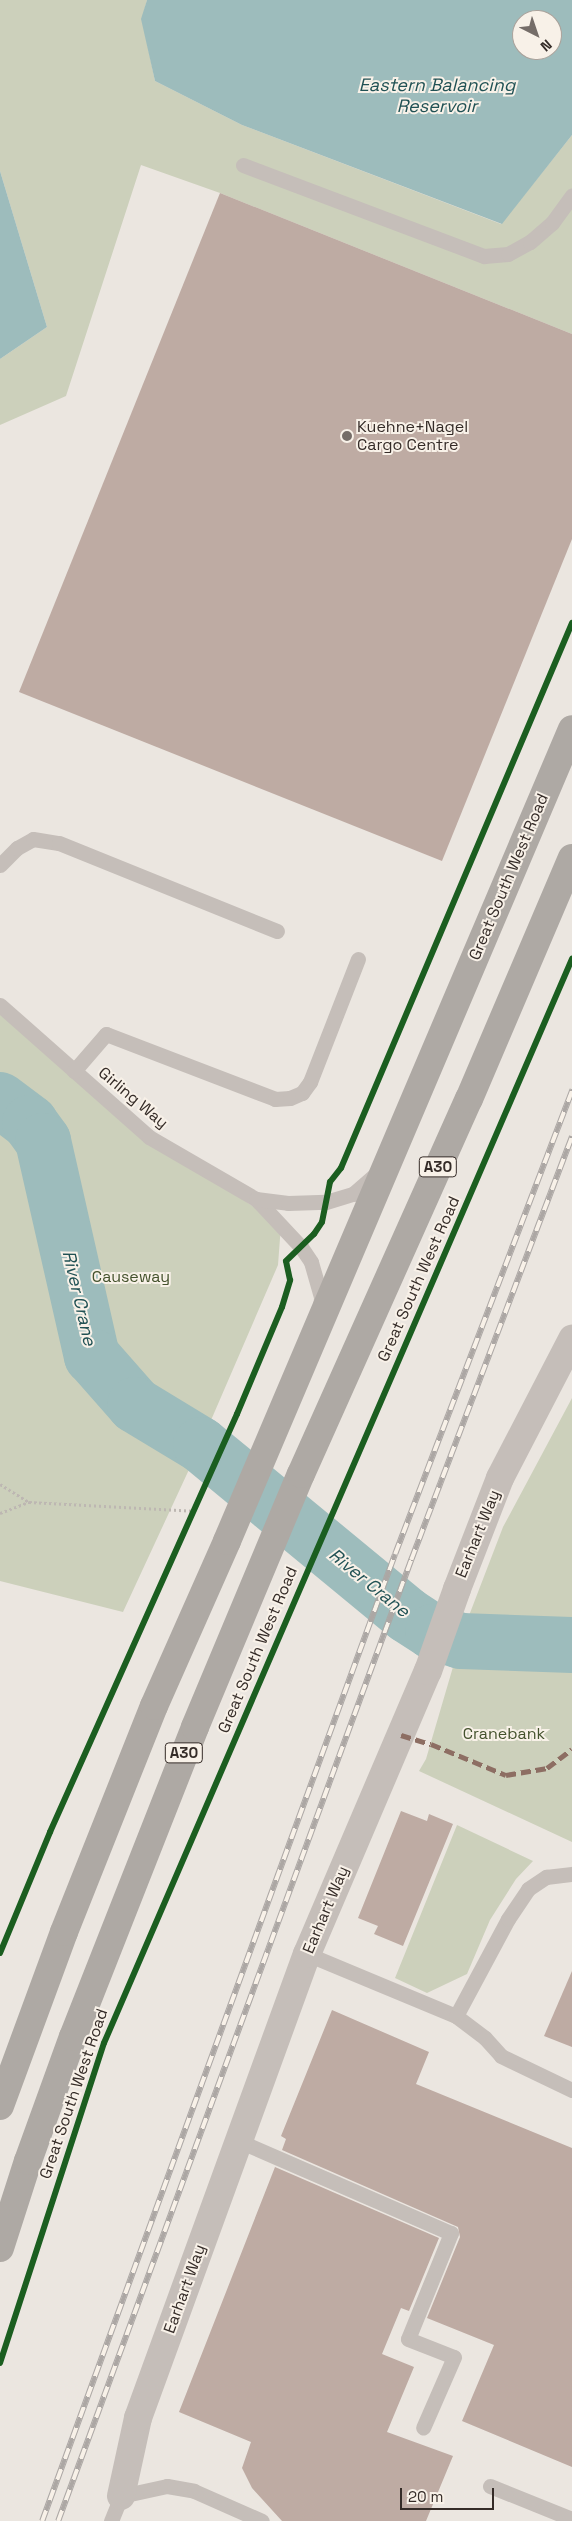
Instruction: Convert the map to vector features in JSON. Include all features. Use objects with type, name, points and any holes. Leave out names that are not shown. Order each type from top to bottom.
[{"type":"highway","name":"Great South West Road","points":[[0,2106],[30,2020],[95,1850],[154,1706],[227,1541],[319,1320],[572,730]]},
{"type":"highway","name":"Great South West Road","points":[[0,2248],[32,2152],[107,1947],[195,1727],[301,1474],[469,1099],[572,858]]},
{"type":"street","name":"Earhart Way","points":[[116,2509],[138,2418],[307,1954],[428,1671],[456,1589],[500,1478],[572,1339]]},
{"type":"lane","points":[[243,166],[484,256],[508,254],[530,242],[552,223],[572,196]]},
{"type":"lane","points":[[0,865],[17,848],[33,839],[59,843],[277,931]]},
{"type":"lane","points":[[74,1071],[106,1034],[275,1099],[290,1098],[302,1093],[310,1082],[358,960]]},
{"type":"lane","name":"Girling Way","points":[[0,1005],[149,1137],[256,1199],[301,1247],[311,1262],[321,1298],[319,1320]]},
{"type":"lane","name":"Girling Way","points":[[256,1199],[288,1203],[320,1203],[353,1194],[377,1173],[390,1156]]},
{"type":"lane","points":[[456,2016],[508,1919],[528,1889],[546,1877],[572,1874]]},
{"type":"lane","points":[[307,1954],[456,2016],[485,2038],[501,2056],[572,2090]]},
{"type":"lane","points":[[239,2141],[451,2233],[408,2339],[454,2356],[423,2428]]},
{"type":"lane","name":"Earhart Way","points":[[116,2509],[167,2486],[194,2491],[262,2521]]},
{"type":"lane","points":[[490,2486],[572,2519]]},
{"type":"path","points":[[0,1484],[29,1502]]},
{"type":"path","points":[[0,1513],[29,1502],[194,1511]]},
{"type":"path","points":[[190,1520],[198,1502]]},
{"type":"green space","points":[[0,0],[147,0],[142,19],[155,81],[242,125],[501,224],[572,135],[572,334],[220,193],[141,165],[66,396],[0,425],[0,359],[47,327],[0,171]]},
{"type":"green space","name":"Causeway","points":[[0,1005],[149,1137],[281,1225],[278,1265],[199,1448],[123,1612],[0,1581]]},
{"type":"green space","name":"Cranebank","points":[[572,1398],[572,1842],[419,1771],[426,1759],[465,1626],[503,1527]]},
{"type":"green space","points":[[457,1825],[533,1861],[516,1879],[490,1920],[467,1974],[427,1993],[395,1978]]},
{"type":"water","name":"Eastern Balancing Reservoir","points":[[147,0],[572,0],[572,135],[502,224],[242,125],[155,81],[141,19]]},
{"type":"water","points":[[0,171],[47,327],[0,359]]},
{"type":"building","name":"Kuehne+Nagel Cargo Centre","points":[[220,193],[572,334],[572,539],[442,861],[19,692]]},
{"type":"building","points":[[401,1811],[427,1821],[429,1814],[453,1824],[403,1946],[374,1934],[378,1926],[358,1918]]},
{"type":"building","points":[[572,1971],[572,2047],[544,2036]]},
{"type":"building","points":[[332,2010],[429,2052],[416,2084],[572,2148],[572,2467],[462,2421],[494,2345],[427,2318],[460,2237],[458,2227],[282,2150],[286,2139],[281,2136]]},
{"type":"building","points":[[275,2167],[439,2238],[409,2311],[401,2308],[382,2354],[414,2367],[387,2432],[453,2456],[426,2521],[282,2521],[252,2488],[242,2468],[251,2442],[179,2412]]},
{"type":"waterway","name":"River Crane","points":[[0,1100],[30,1123],[43,1141],[92,1356],[135,1405],[201,1445],[407,1615],[433,1632],[461,1641],[572,1645]]},
{"type":"railway","points":[[42,2521],[395,1554],[572,1090]]},
{"type":"railway","points":[[58,2521],[411,1560],[572,1137]]},
{"type":"marked path","points":[[401,1735],[431,1744],[506,1775],[547,1768],[572,1749]]},
{"type":"cycle path","points":[[0,1953],[50,1832],[237,1414],[282,1307],[290,1280],[286,1261],[314,1234],[322,1222],[330,1182],[341,1168],[572,623]]},
{"type":"cycle path","points":[[0,2363],[104,2043],[572,959]]},
{"type":"place","name":"Kuehne+Nagel Cargo Centre","points":[[347,436]]}]
